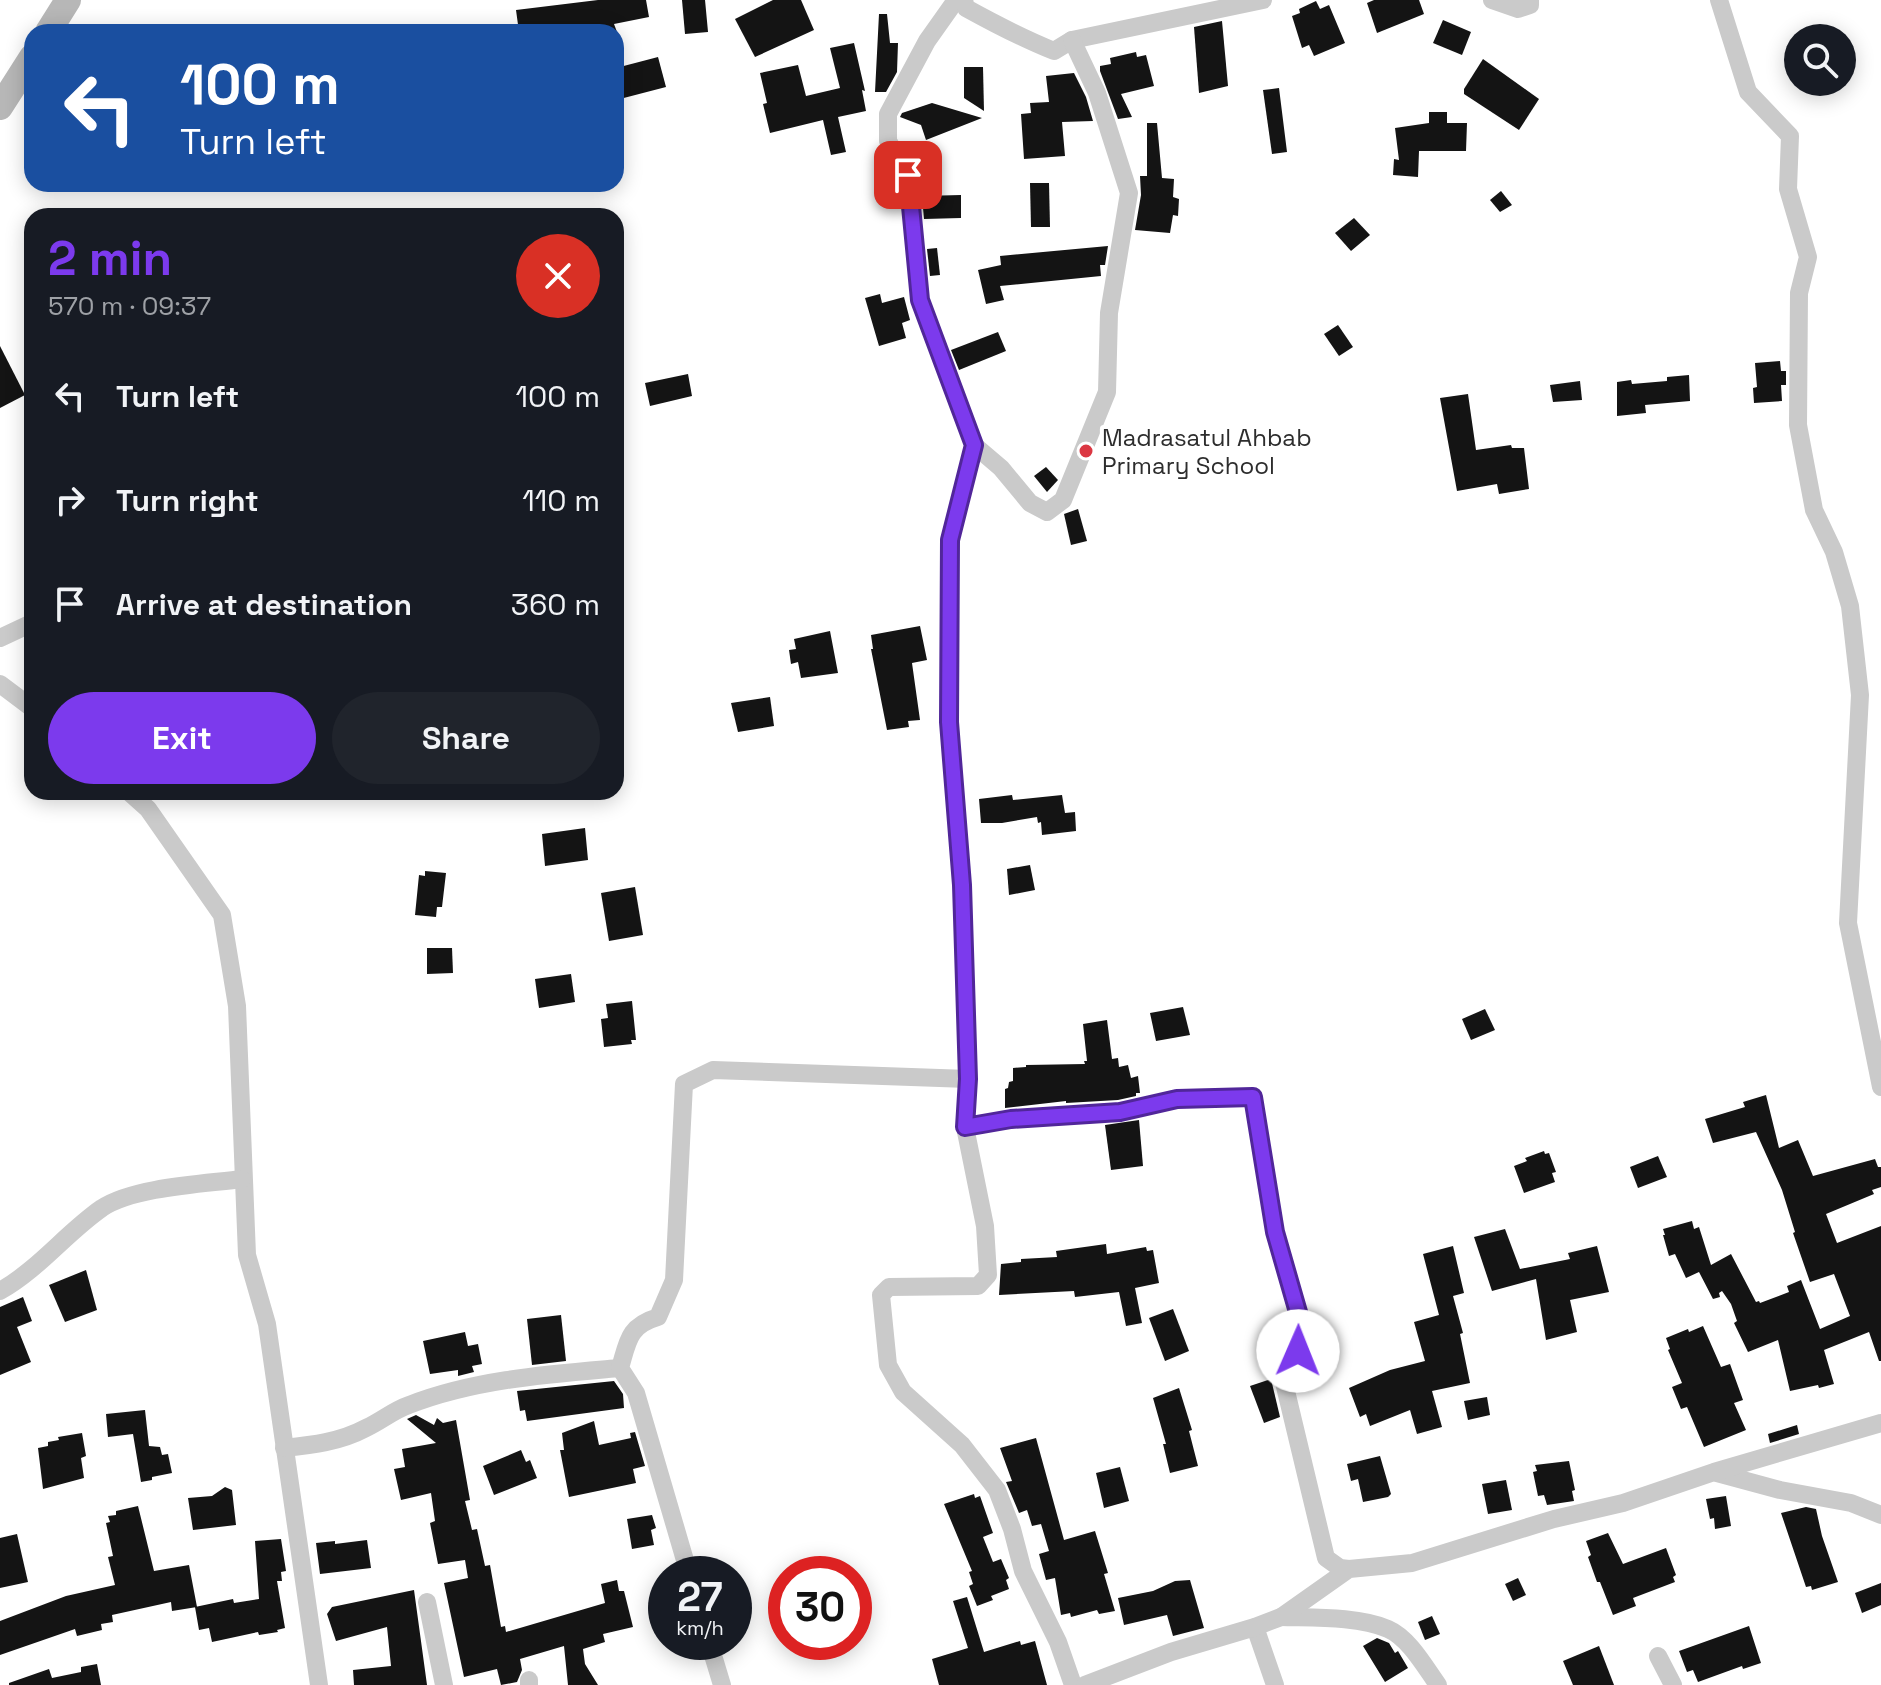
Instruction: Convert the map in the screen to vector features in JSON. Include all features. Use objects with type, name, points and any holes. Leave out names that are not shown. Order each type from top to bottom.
[{"type":"main road","points":[[53,24],[68,0]]},
{"type":"main road","points":[[0,107],[24,70]]},
{"type":"street","points":[[956,0],[927,41],[888,114],[888,141],[908,175],[920,300],[974,445],[1001,468],[1030,503],[1047,512],[1063,500],[1107,392],[1109,313],[1129,193],[1117,164],[1097,93],[1072,40]]},
{"type":"street","points":[[964,0],[966,8],[1021,38],[1054,51],[1072,40],[1263,0]]},
{"type":"street","points":[[1492,0],[1518,9],[1530,5],[1530,0]]},
{"type":"street","points":[[1719,0],[1748,92],[1790,136],[1788,189],[1808,257],[1799,293],[1798,425],[1814,510],[1834,552],[1850,606],[1860,695],[1848,923],[1881,1087]]},
{"type":"street","points":[[974,445],[950,540],[949,722],[962,885],[968,1079],[965,1127],[985,1226],[988,1275],[978,1286],[889,1287],[881,1295],[888,1365],[903,1392],[962,1445],[997,1490],[1023,1571],[1058,1642],[1073,1685]]},
{"type":"street","points":[[0,638],[24,627]]},
{"type":"street","points":[[0,684],[24,702]]},
{"type":"street","points":[[138,800],[148,809],[222,915],[237,1006],[247,1255],[267,1324],[319,1685]]},
{"type":"street","points":[[684,1556],[636,1393],[620,1368],[631,1331],[647,1320],[658,1317],[674,1280],[684,1084],[713,1070],[968,1079]]},
{"type":"street","points":[[965,1127],[1011,1119],[1120,1112],[1177,1099],[1253,1097],[1275,1232],[1302,1326],[1298,1351],[1281,1370],[1300,1457],[1311,1484],[1326,1558],[1340,1568],[1412,1563],[1554,1519],[1623,1503],[1714,1472],[1881,1423]]},
{"type":"street","points":[[0,1291],[25,1277],[103,1208],[133,1194],[242,1179]]},
{"type":"street","points":[[284,1448],[324,1444],[363,1430],[408,1405],[457,1392],[526,1376],[620,1368]]},
{"type":"street","points":[[1714,1472],[1780,1490],[1851,1503],[1881,1515]]},
{"type":"street","points":[[1085,1685],[1171,1652],[1281,1617],[1349,1569]]},
{"type":"street","points":[[427,1602],[444,1685]]},
{"type":"street","points":[[1281,1617],[1348,1620],[1389,1629],[1406,1643],[1438,1685]]},
{"type":"street","points":[[1255,1627],[1275,1685]]},
{"type":"street","points":[[1658,1656],[1673,1685]]},
{"type":"street","points":[[714,1660],[722,1685]]},
{"type":"building","points":[[598,0],[646,0],[649,17],[614,24],[518,24],[516,10]]},
{"type":"building","points":[[682,0],[705,0],[708,32],[685,34]]},
{"type":"building","points":[[773,0],[801,0],[814,30],[755,57],[735,19]]},
{"type":"building","points":[[1374,0],[1419,0],[1424,14],[1377,33],[1367,3]]},
{"type":"building","points":[[1316,1],[1320,9],[1329,5],[1345,43],[1314,56],[1309,45],[1302,48],[1292,16]]},
{"type":"building","points":[[879,14],[887,14],[890,43],[898,43],[897,72],[886,92],[875,92]]},
{"type":"building","points":[[1443,20],[1471,32],[1462,55],[1433,43]]},
{"type":"building","points":[[1222,21],[1228,86],[1199,93],[1194,27]]},
{"type":"building","points":[[854,43],[865,91],[862,90],[866,111],[838,117],[846,152],[831,155],[823,120],[770,133],[760,73],[798,65],[806,96],[840,88],[830,48]]},
{"type":"building","points":[[1136,52],[1137,57],[1146,55],[1154,86],[1121,94],[1132,117],[1118,119],[1100,66],[1111,64],[1110,58]]},
{"type":"building","points":[[658,57],[666,87],[624,98],[624,66]]},
{"type":"building","points":[[1483,59],[1539,99],[1519,130],[1464,94]]},
{"type":"building","points":[[964,67],[983,67],[984,111],[964,98]]},
{"type":"building","points":[[1074,73],[1093,121],[1062,122],[1065,156],[1024,159],[1021,114],[1031,113],[1030,103],[1049,102],[1046,76]]},
{"type":"building","points":[[1279,88],[1287,152],[1272,154],[1263,90]]},
{"type":"building","points":[[932,103],[982,118],[926,140],[921,125],[900,117],[902,113]]},
{"type":"building","points":[[1429,112],[1447,112],[1447,123],[1467,123],[1466,151],[1419,151],[1418,177],[1393,175],[1394,159],[1399,160],[1395,128],[1429,123]]},
{"type":"building","points":[[1147,123],[1157,123],[1162,178],[1174,179],[1173,197],[1179,199],[1178,216],[1173,215],[1170,233],[1135,230],[1141,195],[1140,176],[1147,176]]},
{"type":"building","points":[[1030,183],[1049,183],[1050,227],[1031,227]]},
{"type":"building","points":[[1501,191],[1512,205],[1500,212],[1490,200]]},
{"type":"building","points":[[961,195],[961,218],[924,219],[922,196]]},
{"type":"building","points":[[1354,218],[1370,235],[1351,251],[1335,233]]},
{"type":"building","points":[[1108,246],[1105,265],[1100,265],[1101,276],[1000,286],[1004,300],[986,304],[978,270],[1001,265],[1000,256]]},
{"type":"building","points":[[937,248],[940,275],[930,276],[927,249]]},
{"type":"building","points":[[880,294],[882,303],[904,297],[910,320],[902,323],[906,338],[879,346],[865,298]]},
{"type":"building","points":[[1338,325],[1353,347],[1339,356],[1324,334]]},
{"type":"building","points":[[998,332],[1006,351],[959,370],[951,350]]},
{"type":"building","points":[[0,346],[24,396],[0,408]]},
{"type":"building","points":[[1780,361],[1781,371],[1786,371],[1786,385],[1781,385],[1782,401],[1754,403],[1753,388],[1757,387],[1755,363]]},
{"type":"building","points":[[688,374],[692,396],[650,406],[645,383]]},
{"type":"building","points":[[1689,375],[1690,401],[1645,405],[1646,413],[1617,416],[1617,382],[1667,381],[1667,377]]},
{"type":"building","points":[[1580,381],[1582,400],[1553,402],[1550,385]]},
{"type":"building","points":[[1468,394],[1476,450],[1511,445],[1512,448],[1524,448],[1529,489],[1499,494],[1497,484],[1457,491],[1440,398]]},
{"type":"building","points":[[1046,467],[1058,480],[1047,492],[1034,476]]},
{"type":"building","points":[[1078,509],[1087,541],[1071,545],[1064,514]]},
{"type":"building","points":[[920,626],[927,660],[912,663],[920,720],[908,721],[909,727],[887,730],[871,635]]},
{"type":"building","points":[[830,631],[838,673],[801,678],[798,662],[791,664],[789,650],[796,649],[794,639]]},
{"type":"building","points":[[770,697],[774,726],[738,732],[731,703]]},
{"type":"building","points":[[1012,795],[1013,800],[1062,795],[1065,813],[1075,812],[1076,831],[1042,835],[1041,822],[1038,823],[1037,817],[981,823],[979,799]]},
{"type":"building","points":[[585,828],[588,860],[545,866],[542,834]]},
{"type":"building","points":[[1030,865],[1035,890],[1009,895],[1007,869]]},
{"type":"building","points":[[425,871],[446,873],[442,907],[437,907],[436,917],[415,915],[419,875],[425,876]]},
{"type":"building","points":[[635,887],[643,935],[609,941],[601,893]]},
{"type":"building","points":[[427,948],[452,948],[453,973],[427,974]]},
{"type":"building","points":[[571,974],[575,1002],[539,1008],[535,979]]},
{"type":"building","points":[[632,1001],[636,1040],[631,1040],[632,1044],[604,1047],[601,1019],[608,1018],[606,1004]]},
{"type":"building","points":[[1183,1007],[1190,1035],[1156,1041],[1150,1013]]},
{"type":"building","points":[[1485,1009],[1495,1030],[1471,1040],[1462,1019]]},
{"type":"building","points":[[1107,1020],[1112,1059],[1118,1058],[1119,1067],[1128,1065],[1131,1078],[1138,1076],[1140,1093],[1118,1100],[1066,1101],[1005,1108],[1005,1089],[1013,1081],[1013,1068],[1085,1064],[1083,1024]]},
{"type":"building","points":[[1766,1095],[1779,1148],[1798,1140],[1813,1176],[1875,1159],[1881,1167],[1881,1187],[1872,1190],[1874,1194],[1826,1214],[1837,1243],[1881,1226],[1881,1361],[1869,1332],[1824,1350],[1834,1384],[1819,1388],[1818,1385],[1790,1391],[1778,1340],[1748,1352],[1734,1323],[1737,1321],[1731,1304],[1722,1291],[1720,1297],[1713,1299],[1699,1272],[1686,1278],[1675,1254],[1669,1256],[1663,1235],[1663,1229],[1692,1221],[1694,1229],[1699,1227],[1711,1265],[1731,1254],[1756,1302],[1789,1292],[1787,1286],[1801,1280],[1820,1329],[1850,1316],[1834,1274],[1810,1282],[1782,1190],[1756,1132],[1713,1143],[1705,1119],[1745,1107],[1743,1102]]},
{"type":"building","points":[[1139,1120],[1143,1166],[1111,1170],[1105,1125]]},
{"type":"building","points":[[1544,1151],[1545,1154],[1549,1153],[1556,1172],[1552,1173],[1555,1182],[1524,1193],[1514,1166]]},
{"type":"building","points":[[1658,1156],[1667,1177],[1638,1188],[1630,1167]]},
{"type":"building","points":[[1505,1229],[1520,1269],[1570,1259],[1568,1253],[1597,1246],[1609,1292],[1570,1300],[1577,1332],[1546,1340],[1536,1279],[1492,1291],[1474,1237]]},
{"type":"building","points":[[1106,1244],[1107,1254],[1146,1247],[1147,1251],[1153,1250],[1159,1283],[1135,1288],[1142,1323],[1126,1326],[1119,1292],[1075,1297],[1074,1291],[999,1295],[1001,1264],[1021,1262],[1021,1259],[1057,1257],[1056,1251]]},
{"type":"building","points":[[1453,1246],[1464,1293],[1453,1296],[1463,1333],[1460,1334],[1470,1383],[1432,1391],[1442,1427],[1417,1434],[1410,1410],[1370,1426],[1366,1414],[1360,1417],[1349,1388],[1390,1370],[1425,1361],[1414,1322],[1439,1315],[1423,1254]]},
{"type":"building","points":[[86,1270],[97,1310],[65,1322],[49,1285]]},
{"type":"building","points":[[23,1297],[32,1321],[17,1327],[31,1362],[0,1375],[0,1307]]},
{"type":"building","points":[[1173,1309],[1189,1351],[1165,1361],[1149,1318]]},
{"type":"building","points":[[561,1315],[566,1361],[532,1365],[527,1319]]},
{"type":"building","points":[[1703,1326],[1721,1367],[1730,1364],[1743,1400],[1734,1403],[1746,1430],[1704,1447],[1687,1407],[1681,1409],[1672,1387],[1682,1383],[1666,1338]]},
{"type":"building","points":[[465,1332],[468,1346],[478,1344],[482,1364],[472,1366],[474,1372],[458,1376],[458,1370],[430,1374],[423,1341]]},
{"type":"building","points":[[1271,1379],[1280,1417],[1264,1423],[1250,1386]]},
{"type":"building","points":[[614,1381],[623,1394],[624,1408],[527,1421],[525,1410],[520,1411],[517,1391]]},
{"type":"building","points":[[1179,1388],[1192,1430],[1189,1431],[1198,1466],[1170,1473],[1163,1444],[1166,1444],[1153,1398]]},
{"type":"building","points":[[1487,1397],[1490,1415],[1468,1420],[1464,1401]]},
{"type":"building","points":[[145,1410],[149,1446],[160,1447],[162,1455],[168,1454],[172,1473],[141,1482],[133,1434],[108,1437],[106,1414]]},
{"type":"building","points":[[416,1415],[434,1425],[437,1418],[443,1423],[456,1420],[470,1500],[465,1501],[472,1530],[477,1529],[485,1566],[490,1565],[501,1627],[505,1626],[506,1632],[605,1603],[601,1584],[617,1580],[619,1591],[624,1591],[633,1627],[603,1634],[605,1642],[583,1649],[585,1664],[598,1685],[568,1685],[564,1646],[520,1659],[522,1670],[517,1682],[501,1685],[497,1669],[464,1677],[444,1583],[468,1578],[465,1560],[438,1564],[430,1523],[435,1521],[431,1493],[401,1500],[394,1469],[405,1467],[402,1449],[436,1443],[407,1419]]},
{"type":"building","points":[[594,1421],[599,1445],[631,1438],[630,1433],[635,1432],[645,1466],[633,1469],[636,1483],[569,1497],[560,1450],[564,1450],[562,1433]]},
{"type":"building","points":[[1797,1425],[1799,1434],[1770,1443],[1768,1434]]},
{"type":"building","points":[[82,1433],[86,1456],[81,1458],[84,1478],[43,1489],[38,1448],[59,1440],[58,1437]]},
{"type":"building","points":[[1036,1438],[1064,1540],[1095,1531],[1108,1573],[1104,1574],[1115,1611],[1099,1614],[1097,1610],[1071,1617],[1070,1613],[1061,1615],[1055,1578],[1046,1580],[1039,1554],[1049,1551],[1041,1524],[1032,1526],[1027,1510],[1019,1513],[1006,1482],[1012,1481],[1000,1448]]},
{"type":"building","points":[[521,1450],[526,1462],[530,1460],[537,1478],[494,1495],[483,1466]]},
{"type":"building","points":[[1380,1456],[1391,1494],[1363,1502],[1358,1479],[1351,1481],[1347,1464]]},
{"type":"building","points":[[1569,1461],[1574,1501],[1547,1505],[1544,1495],[1538,1496],[1533,1472],[1537,1471],[1535,1465]]},
{"type":"building","points":[[1120,1467],[1129,1501],[1104,1508],[1096,1473]]},
{"type":"building","points":[[1506,1480],[1512,1510],[1488,1514],[1482,1484]]},
{"type":"building","points":[[225,1487],[232,1490],[236,1525],[193,1530],[188,1498],[212,1496]]},
{"type":"building","points":[[974,1494],[975,1498],[980,1496],[993,1533],[983,1537],[993,1562],[1001,1559],[1009,1578],[1006,1580],[1009,1589],[977,1606],[969,1586],[973,1584],[969,1572],[972,1571],[944,1504]]},
{"type":"building","points":[[1726,1496],[1731,1526],[1715,1529],[1706,1499]]},
{"type":"building","points":[[138,1506],[154,1571],[189,1565],[197,1607],[172,1611],[171,1602],[112,1615],[113,1622],[101,1624],[102,1630],[77,1636],[75,1629],[0,1655],[0,1621],[66,1596],[115,1585],[108,1557],[113,1556],[106,1523],[110,1522],[108,1516]]},
{"type":"building","points":[[1806,1507],[1816,1509],[1838,1582],[1812,1590],[1811,1586],[1806,1587],[1781,1513]]},
{"type":"building","points":[[652,1515],[656,1528],[651,1530],[654,1545],[632,1549],[627,1519]]},
{"type":"building","points":[[1608,1533],[1623,1564],[1666,1548],[1676,1575],[1673,1577],[1675,1582],[1633,1598],[1636,1606],[1613,1615],[1600,1582],[1597,1582],[1586,1541]]},
{"type":"building","points":[[17,1534],[28,1582],[0,1588],[0,1538]]},
{"type":"building","points":[[281,1539],[286,1571],[281,1572],[282,1581],[277,1581],[285,1628],[278,1632],[259,1635],[258,1632],[212,1642],[209,1628],[199,1630],[195,1607],[233,1599],[234,1603],[259,1599],[255,1541]]},
{"type":"building","points":[[367,1540],[371,1568],[320,1574],[316,1543]]},
{"type":"building","points":[[1518,1578],[1526,1595],[1513,1601],[1505,1584]]},
{"type":"building","points":[[1190,1580],[1204,1628],[1173,1636],[1167,1615],[1124,1625],[1118,1598],[1153,1591],[1175,1581]]},
{"type":"building","points":[[1881,1583],[1881,1605],[1862,1613],[1855,1593]]},
{"type":"building","points":[[414,1590],[427,1685],[354,1685],[353,1670],[391,1666],[387,1627],[336,1641],[327,1614],[332,1607]]},
{"type":"building","points":[[967,1597],[984,1652],[1020,1641],[1021,1645],[1035,1641],[1047,1685],[939,1685],[932,1659],[968,1648],[953,1601]]},
{"type":"building","points":[[1432,1616],[1440,1634],[1425,1640],[1418,1622]]},
{"type":"building","points":[[1749,1626],[1761,1663],[1743,1669],[1742,1666],[1698,1682],[1693,1670],[1687,1672],[1679,1651]]},
{"type":"building","points":[[1377,1638],[1389,1643],[1395,1653],[1398,1651],[1408,1668],[1385,1682],[1363,1646]]},
{"type":"building","points":[[1599,1646],[1614,1685],[1573,1685],[1563,1661]]},
{"type":"building","points":[[97,1664],[101,1685],[9,1685],[49,1669],[52,1678],[81,1672],[81,1667]]},
{"type":"place","name":"Madrasatul Ahbab Primary School","points":[[1086,451]]},
{"type":"route","points":[[908,175],[920,300],[974,445],[950,540],[949,722],[962,885],[968,1079],[965,1127],[1011,1119],[1120,1112],[1177,1099],[1253,1097],[1275,1232],[1302,1326],[1298,1351]]}]
